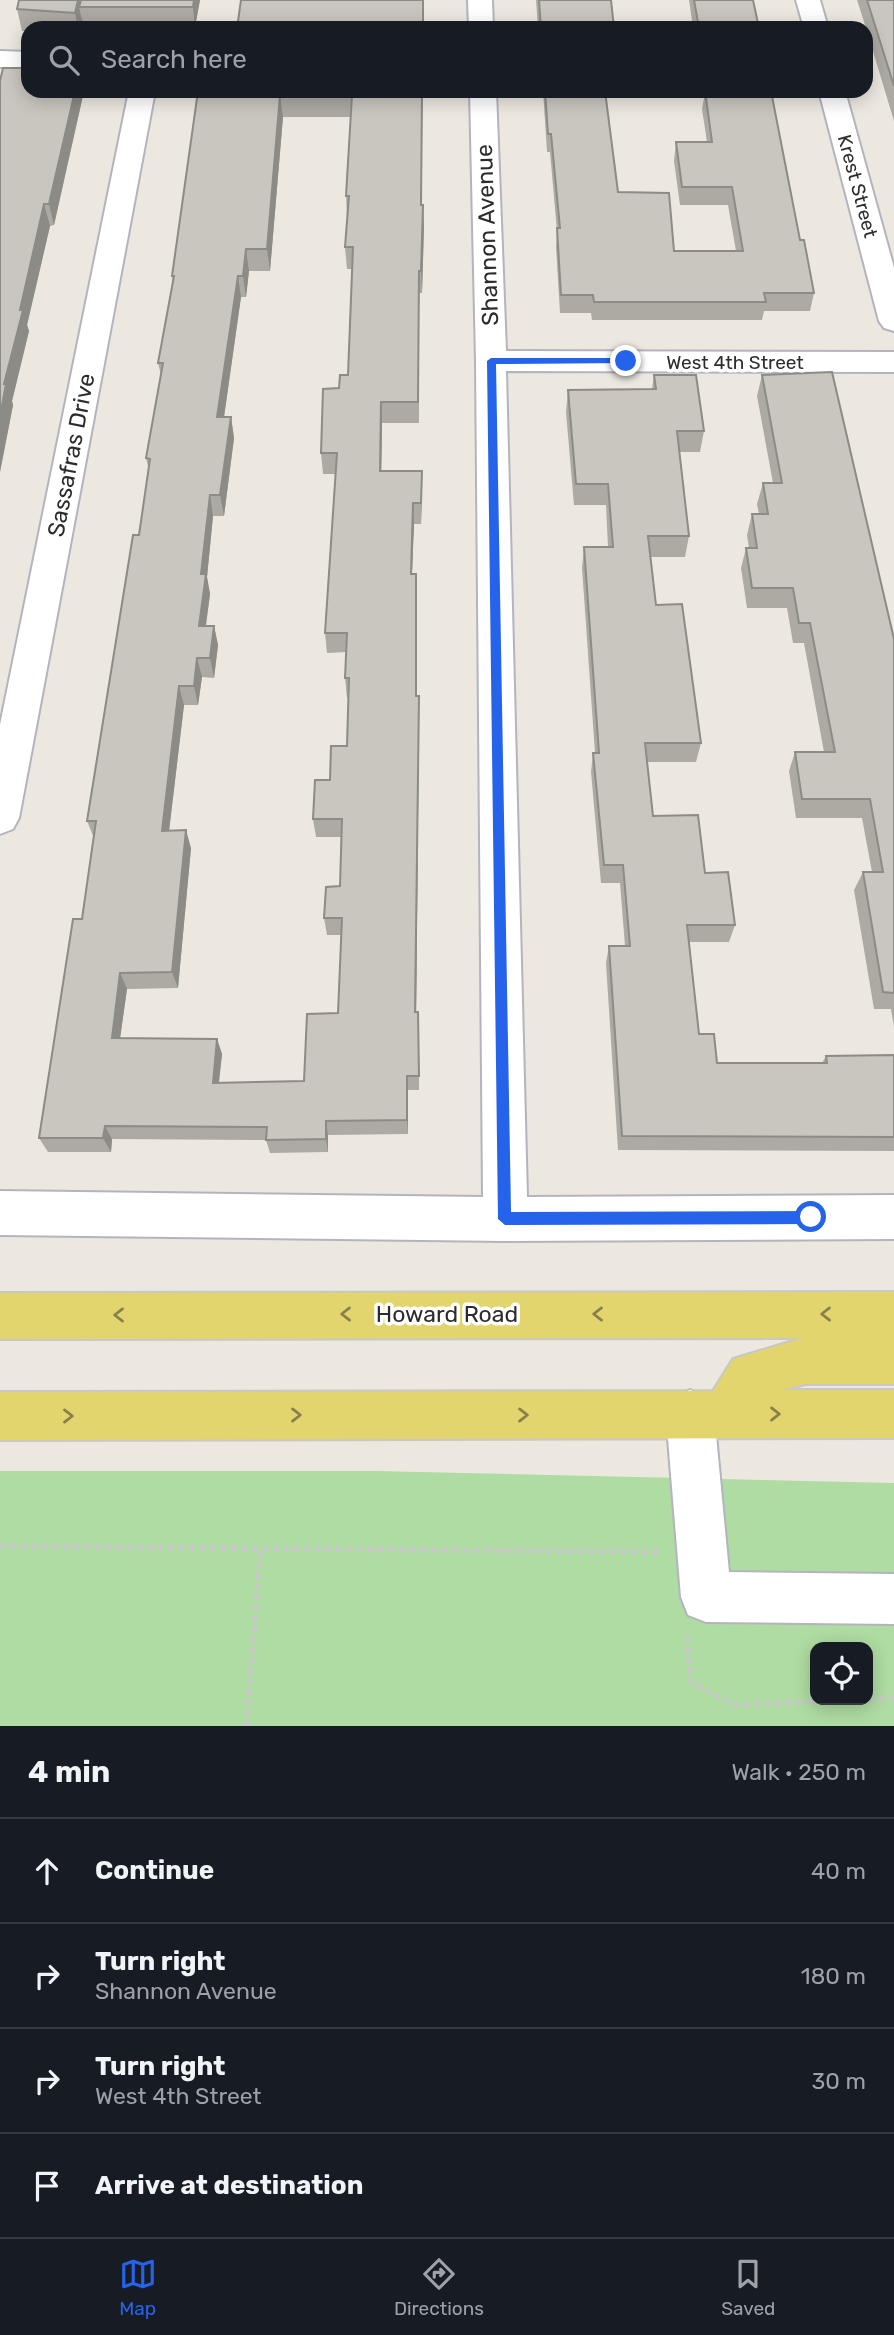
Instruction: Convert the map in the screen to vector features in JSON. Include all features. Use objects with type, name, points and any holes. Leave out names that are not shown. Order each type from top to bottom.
[{"type":"main road","name":"Howard Road","points":[[0,1316],[894,1315]]},
{"type":"main road","points":[[708,1414],[750,1376],[805,1361],[894,1361]]},
{"type":"main road","points":[[0,1416],[894,1414]]},
{"type":"street","points":[[480,0],[481,21]]},
{"type":"street","points":[[808,0],[814,21]]},
{"type":"street","points":[[0,59],[21,60]]},
{"type":"street","name":"Sassafras Drive","points":[[0,818],[141,98]]},
{"type":"street","name":"Shannon Avenue","points":[[483,98],[491,361],[505,1219]]},
{"type":"street","name":"Krest Street","points":[[834,98],[894,321]]},
{"type":"street","name":"West 4th Street","points":[[491,361],[894,362]]},
{"type":"street","points":[[0,1213],[505,1219],[894,1217]]},
{"type":"street","points":[[708,1414],[706,1597],[894,1599]]},
{"type":"path","points":[[0,1546],[666,1552]]},
{"type":"path","points":[[246,1726],[261,1548]]},
{"type":"path","points":[[686,1630],[691,1682],[734,1705],[810,1702]]},
{"type":"path","points":[[873,1699],[894,1698]]},
{"type":"green space","points":[[0,1471],[375,1471],[894,1483],[894,1726],[0,1726]]},
{"type":"building","points":[[19,0],[78,0],[75,13],[17,9]]},
{"type":"building","points":[[81,0],[194,0],[193,7],[79,7]]},
{"type":"building","points":[[241,0],[423,0],[423,21],[238,21]]},
{"type":"building","points":[[539,0],[611,0],[613,21],[540,21]]},
{"type":"building","points":[[694,0],[753,0],[758,21],[698,21]]},
{"type":"building","points":[[867,0],[894,0],[894,86]]},
{"type":"building","points":[[3,68],[21,68],[21,98],[73,98],[49,204],[44,204],[20,310],[23,310],[4,384],[0,416],[0,81]]},
{"type":"building","points":[[197,98],[280,98],[267,249],[246,249],[243,276],[238,276],[217,417],[231,417],[220,495],[210,495],[201,574],[206,574],[199,626],[214,626],[210,658],[197,658],[194,686],[179,686],[162,831],[186,830],[172,972],[120,973],[112,1038],[217,1039],[213,1083],[304,1081],[307,1014],[338,1013],[342,918],[324,918],[326,887],[340,886],[342,819],[313,819],[315,780],[330,780],[331,746],[347,746],[347,633],[325,633],[337,453],[321,453],[323,389],[339,388],[340,375],[348,375],[353,247],[345,247],[352,98],[422,98],[423,205],[419,271],[418,402],[381,402],[380,471],[422,471],[421,503],[413,503],[411,574],[416,574],[416,696],[419,696],[415,1012],[418,1012],[419,1076],[407,1076],[407,1120],[326,1121],[326,1139],[266,1140],[267,1127],[105,1126],[103,1138],[39,1138],[73,919],[82,919],[96,821],[87,821],[133,535],[139,535],[150,459],[146,458],[163,363],[158,363],[174,276]]},
{"type":"building","points":[[545,98],[606,98],[618,192],[669,193],[674,251],[743,251],[732,187],[682,187],[676,142],[712,142],[706,98],[772,98],[800,240],[804,240],[814,293],[764,293],[766,302],[594,302],[593,295],[561,295],[557,228],[560,228],[551,134],[548,134]]},
{"type":"building","points":[[832,372],[894,639],[894,993],[883,992],[863,872],[883,872],[870,799],[802,799],[795,752],[835,752],[810,623],[799,623],[793,588],[752,588],[746,548],[757,548],[752,514],[768,514],[763,483],[782,483],[762,375]]},
{"type":"building","points":[[654,375],[696,375],[704,431],[677,431],[689,536],[648,536],[656,605],[682,604],[701,743],[645,743],[653,816],[698,815],[705,873],[728,872],[735,925],[687,925],[699,1034],[714,1034],[717,1063],[827,1063],[826,1056],[894,1055],[894,1137],[622,1136],[609,946],[630,946],[623,865],[604,865],[593,753],[599,753],[584,547],[613,547],[608,484],[576,484],[568,390],[656,389]]},
{"type":"route","points":[[626,361],[491,361],[505,1219],[811,1217]]}]
